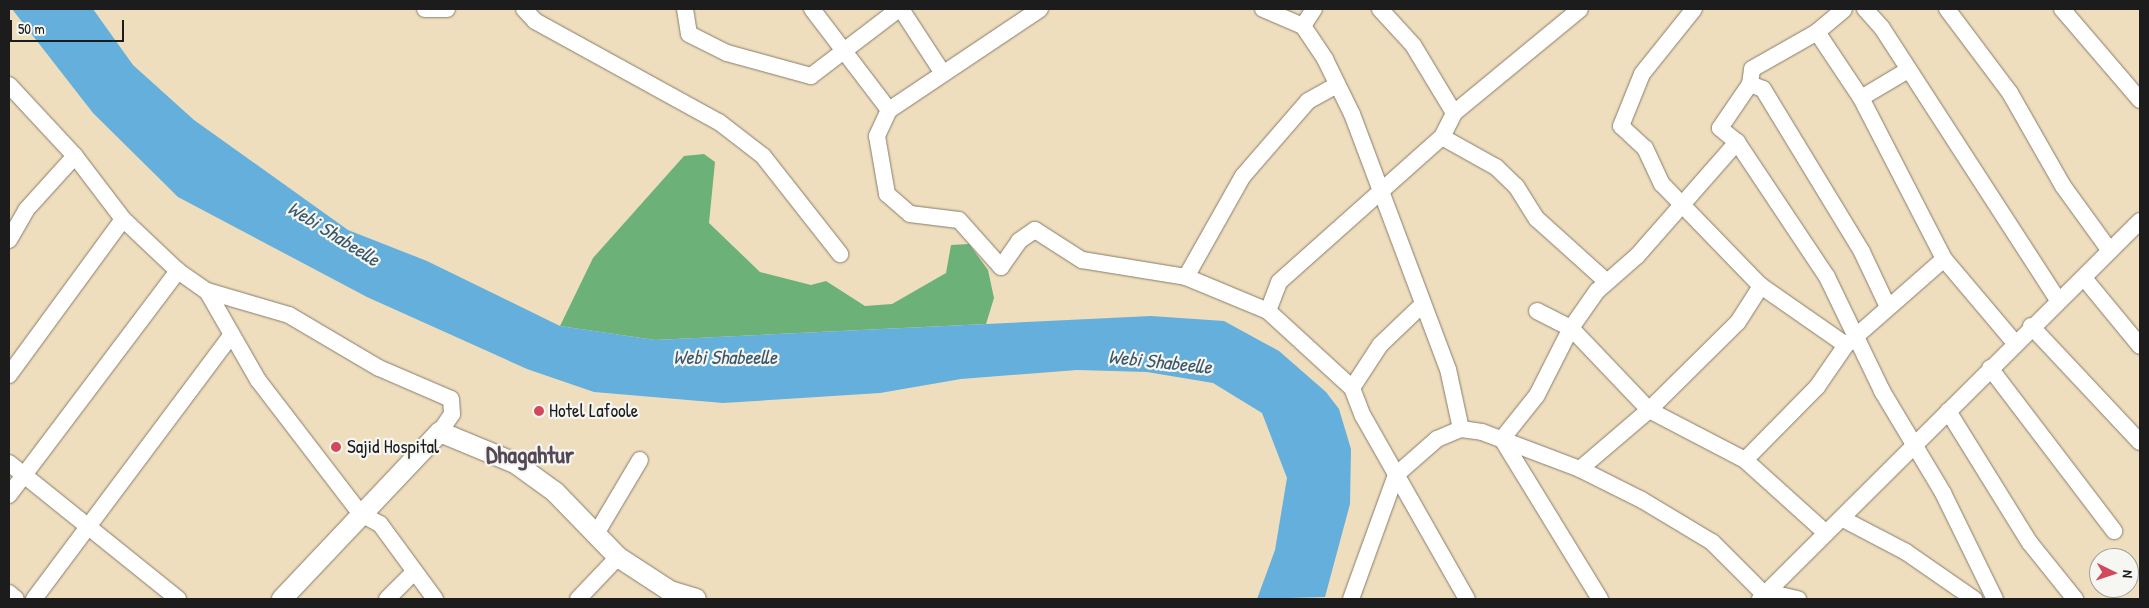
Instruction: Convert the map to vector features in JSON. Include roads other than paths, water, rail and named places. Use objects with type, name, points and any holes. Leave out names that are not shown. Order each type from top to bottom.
[{"type":"street","points":[[424,9],[447,9]]},
{"type":"street","points":[[524,9],[535,22],[719,122],[755,150],[840,254]]},
{"type":"street","points":[[685,9],[690,34],[770,67],[811,76],[900,9],[942,72]]},
{"type":"street","points":[[812,9],[889,110]]},
{"type":"street","points":[[1263,9],[1303,26],[1337,85],[1382,189],[1422,304],[1448,369],[1461,429]]},
{"type":"street","points":[[1303,26],[1314,9]]},
{"type":"street","points":[[1380,9],[1413,45],[1454,113]]},
{"type":"street","points":[[1268,311],[1279,282],[1442,137],[1454,113],[1580,9]]},
{"type":"street","points":[[1694,9],[1642,74],[1621,126],[1645,148],[1662,184],[1680,205],[1762,286],[1851,340]]},
{"type":"street","points":[[1844,9],[1817,32],[1752,69],[1750,84],[1720,128],[1737,142],[1792,218],[1851,340],[1942,493],[1995,599]]},
{"type":"street","points":[[1865,9],[1908,70],[2057,299]]},
{"type":"street","points":[[1947,9],[2010,93],[2063,186],[2110,251]]},
{"type":"street","points":[[2062,9],[2140,100]]},
{"type":"street","points":[[1037,10],[942,72],[889,110],[877,136],[887,194],[910,214],[959,220],[994,265],[1000,267],[1019,241],[1035,230],[1082,260],[1186,277],[1268,311],[1352,388],[1396,475],[1467,599]]},
{"type":"street","points":[[1817,32],[1861,98],[1944,259],[2014,343]]},
{"type":"street","points":[[1861,98],[1908,70]]},
{"type":"street","points":[[1750,84],[1764,89],[1862,252],[1887,305]]},
{"type":"street","points":[[9,85],[75,156],[123,219],[178,271],[208,291],[289,315],[379,368],[451,399],[452,414],[440,432],[282,599]]},
{"type":"street","points":[[1186,277],[1243,176],[1308,101],[1337,85]]},
{"type":"street","points":[[1442,137],[1496,168],[1516,186],[1537,219],[1607,282]]},
{"type":"street","points":[[1502,439],[1537,395],[1571,328],[1607,282],[1737,142]]},
{"type":"street","points":[[9,240],[26,210],[75,156]]},
{"type":"street","points":[[9,375],[123,219]]},
{"type":"street","points":[[1765,597],[2057,299],[2084,278],[2110,251],[2137,231]]},
{"type":"street","points":[[1745,460],[1817,387],[1851,340],[1887,305],[1944,259]]},
{"type":"street","points":[[9,496],[178,271]]},
{"type":"street","points":[[2084,278],[2140,346]]},
{"type":"street","points":[[1580,469],[1649,410],[1738,322],[1762,286]]},
{"type":"street","points":[[208,291],[231,336],[258,380],[361,514],[380,524],[413,573],[435,599]]},
{"type":"street","points":[[1352,388],[1380,345],[1422,304]]},
{"type":"street","points":[[1537,311],[1571,328],[1649,410],[1745,460],[1826,533]]},
{"type":"street","points":[[2031,326],[2140,442]]},
{"type":"street","points":[[34,599],[170,412],[231,336]]},
{"type":"street","points":[[1990,368],[2114,531]]},
{"type":"street","points":[[1948,411],[2030,543],[2075,599]]},
{"type":"street","points":[[1351,599],[1396,475],[1437,439],[1461,429],[1502,439],[1580,469],[1712,542],[1765,597],[1798,599]]},
{"type":"street","points":[[440,432],[515,463],[555,492],[618,557],[670,591],[696,599]]},
{"type":"street","points":[[1502,439],[1600,599]]},
{"type":"street","points":[[596,534],[640,460]]},
{"type":"street","points":[[9,463],[87,528],[178,599]]},
{"type":"street","points":[[1843,518],[1906,552],[1974,599]]},
{"type":"street","points":[[578,599],[618,557]]},
{"type":"street","points":[[387,599],[413,573]]},
{"type":"street","points":[[9,593],[16,599]]},
{"type":"water","name":"Webi Shabeelle","points":[[12,9],[93,9],[133,65],[194,120],[348,230],[427,261],[560,326],[655,340],[1151,316],[1224,321],[1279,351],[1326,392],[1339,409],[1351,449],[1350,504],[1325,597],[1257,599],[1275,550],[1287,478],[1262,413],[1213,383],[1147,372],[1077,370],[961,379],[880,393],[723,403],[594,392],[527,369],[367,297],[178,197],[93,113]]},
{"type":"place","name":"Hotel Lafoole","points":[[539,411]]},
{"type":"place","name":"Sajid Hospital","points":[[336,447]]},
{"type":"district","name":"Dhagahtur","points":[[530,455]]}]
